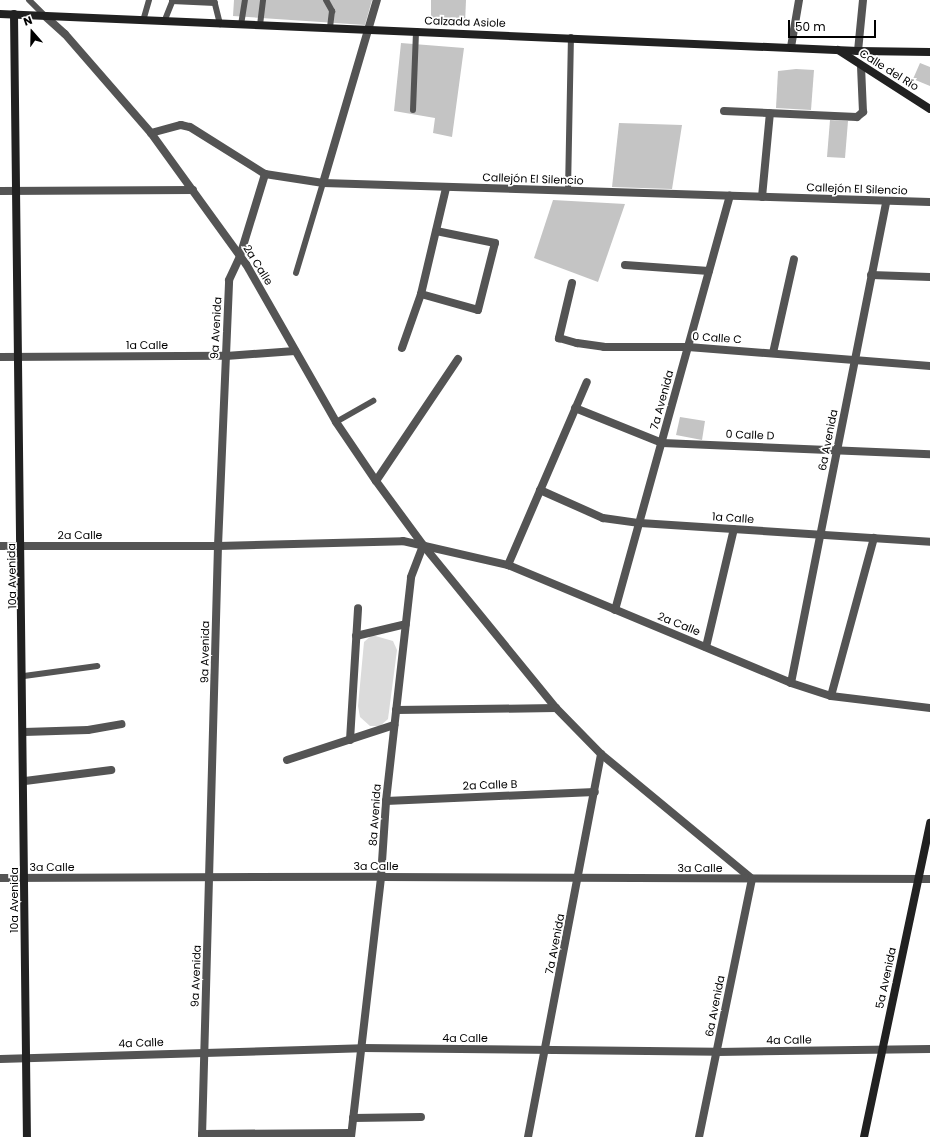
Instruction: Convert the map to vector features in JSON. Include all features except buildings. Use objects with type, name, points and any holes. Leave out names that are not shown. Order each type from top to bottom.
[{"type":"main road","name":"Calzada Asiole","points":[[0,14],[164,22],[571,37],[858,51],[930,52]]},
{"type":"main road","name":"10a Avenida","points":[[14,14],[18,190],[24,676],[27,1137]]},
{"type":"main road","name":"Calle del Río","points":[[838,50],[862,67],[930,109]]},
{"type":"main road","name":"5a Avenida","points":[[864,1137],[930,822]]},
{"type":"street","points":[[322,182],[377,0]]},
{"type":"street","points":[[791,47],[799,0]]},
{"type":"street","points":[[858,51],[864,0]]},
{"type":"street","name":"2a Calle","points":[[46,17],[65,34],[151,133],[193,190],[240,256],[336,422],[376,482],[423,545]]},
{"type":"street","points":[[724,111],[857,117],[862,112],[862,67]]},
{"type":"street","points":[[762,197],[770,113]]},
{"type":"street","name":"Callejón El Silencio","points":[[151,133],[181,126],[190,127],[265,174],[322,182],[446,188],[886,202],[930,202]]},
{"type":"street","name":"9a Avenida","points":[[202,1136],[218,546],[229,280],[240,256],[265,174]]},
{"type":"street","points":[[402,348],[421,294],[446,188]]},
{"type":"street","points":[[0,191],[193,190]]},
{"type":"street","name":"7a Avenida","points":[[614,610],[640,523],[730,196]]},
{"type":"street","name":"6a Avenida","points":[[791,683],[886,202]]},
{"type":"street","points":[[421,294],[478,310],[495,243],[436,231]]},
{"type":"street","points":[[773,353],[794,259]]},
{"type":"street","points":[[625,265],[709,271]]},
{"type":"street","points":[[871,275],[930,277]]},
{"type":"street","name":"0 Calle C","points":[[572,283],[559,338],[604,347],[688,347],[930,366]]},
{"type":"street","name":"1a Calle","points":[[0,357],[226,356],[295,351]]},
{"type":"street","points":[[376,482],[458,359]]},
{"type":"street","points":[[508,565],[587,382]]},
{"type":"street","name":"0 Calle D","points":[[575,408],[662,443],[930,454]]},
{"type":"street","name":"1a Calle","points":[[540,490],[603,518],[640,523],[930,542]]},
{"type":"street","points":[[706,647],[734,529]]},
{"type":"street","points":[[831,696],[874,538]]},
{"type":"street","name":"2a Calle","points":[[0,546],[218,546],[403,541],[508,565],[791,683],[831,696],[930,708]]},
{"type":"street","name":"8a Avenida","points":[[351,1135],[382,876],[386,801],[406,624],[413,567],[423,545]]},
{"type":"street","name":"3a Calle","points":[[423,545],[556,708],[601,754],[752,880]]},
{"type":"street","points":[[350,740],[358,608]]},
{"type":"street","points":[[356,636],[406,624]]},
{"type":"street","points":[[396,710],[556,708]]},
{"type":"street","points":[[24,732],[88,730],[122,724]]},
{"type":"street","points":[[288,760],[394,725]]},
{"type":"street","name":"7a Avenida","points":[[528,1137],[579,878],[601,754]]},
{"type":"street","points":[[24,781],[111,770]]},
{"type":"street","name":"2a Calle B","points":[[386,801],[595,792]]},
{"type":"street","name":"3a Calle","points":[[0,878],[382,876],[752,880],[930,879]]},
{"type":"street","name":"6a Avenida","points":[[699,1137],[752,880]]},
{"type":"street","name":"4a Calle","points":[[0,1059],[362,1048],[717,1052],[930,1049]]},
{"type":"street","points":[[353,1118],[421,1116]]},
{"type":"street","points":[[202,1136],[351,1135]]},
{"type":"lane","points":[[29,0],[46,17]]},
{"type":"lane","points":[[143,21],[148,0]]},
{"type":"lane","points":[[164,22],[172,0],[215,1],[220,24]]},
{"type":"lane","points":[[241,24],[245,0]]},
{"type":"lane","points":[[260,25],[263,0]]},
{"type":"lane","points":[[326,0],[332,11],[330,28]]},
{"type":"lane","points":[[413,110],[416,31]]},
{"type":"lane","points":[[568,191],[571,37]]},
{"type":"lane","points":[[296,273],[322,182]]},
{"type":"lane","points":[[336,422],[363,404],[373,401]]},
{"type":"lane","points":[[24,676],[97,666]]},
{"type":"shaded area","points":[[372,635],[393,641],[397,650],[388,719],[380,726],[370,726],[360,717],[358,706],[364,642]]}]
